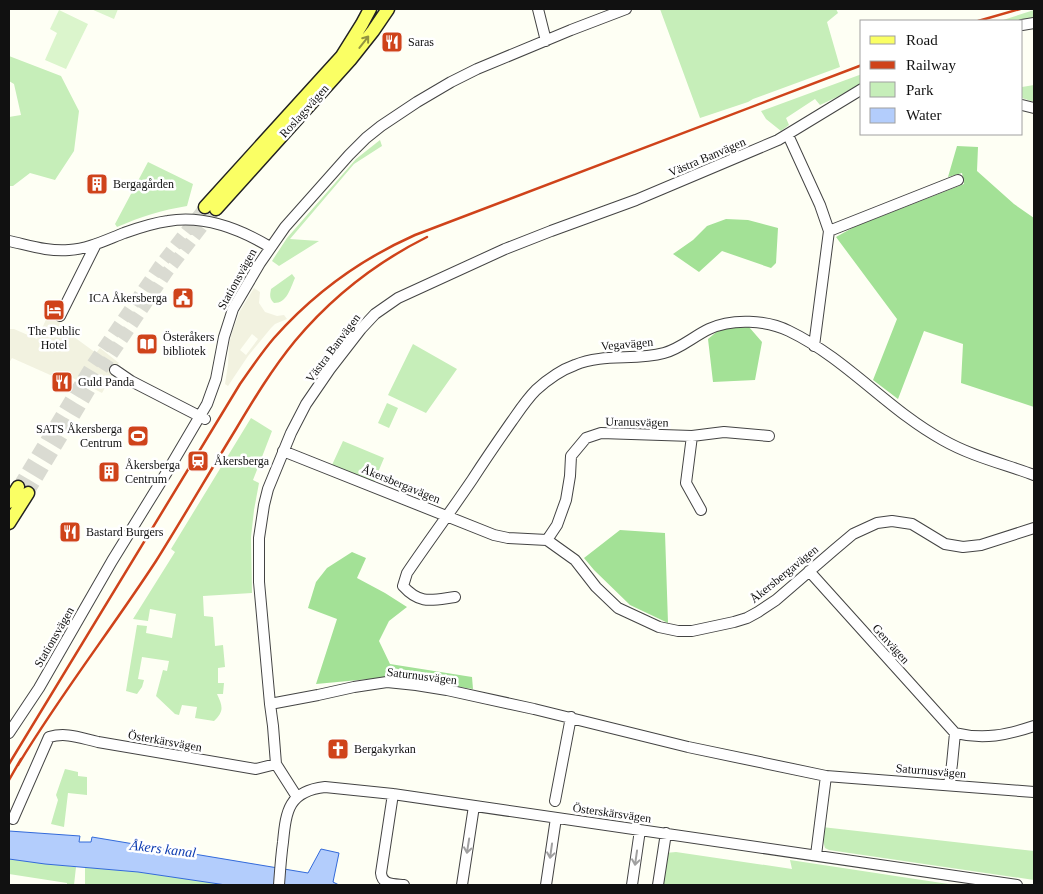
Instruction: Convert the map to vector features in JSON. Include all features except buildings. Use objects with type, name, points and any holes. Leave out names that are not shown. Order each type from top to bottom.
[{"type":"main road","name":"Roslagsvägen","points":[[370,9],[342,56],[210,208],[350,60],[388,9]]},
{"type":"main road","points":[[9,502],[23,490],[9,523]]},
{"type":"street","points":[[538,9],[546,41]]},
{"type":"street","name":"Stationsvägen","points":[[9,733],[39,688],[112,561],[203,418],[214,385],[227,324],[233,309],[270,247],[285,227],[366,138],[417,102],[466,74],[626,9]]},
{"type":"street","name":"Västra Banvägen","points":[[297,797],[276,764],[259,582],[259,538],[268,489],[291,433],[306,404],[361,329],[375,314],[398,298],[491,255],[551,230],[636,200],[778,140],[860,89]]},
{"type":"street","points":[[788,135],[820,205],[829,231],[814,346]]},
{"type":"street","points":[[829,231],[958,180]]},
{"type":"street","points":[[9,240],[45,249],[69,250],[96,244],[148,225],[178,220],[219,224],[261,241],[270,247]]},
{"type":"street","points":[[60,316],[96,244]]},
{"type":"street","name":"Vegavägen","points":[[455,596],[424,600],[412,595],[403,586],[407,573],[505,431],[536,391],[552,377],[574,365],[589,360],[665,353],[710,328],[735,322],[769,324],[788,330],[842,364],[906,415],[942,440],[967,452],[1034,475]]},
{"type":"street","points":[[115,370],[131,381],[203,418]]},
{"type":"street","name":"Uranusvägen","points":[[547,540],[557,526],[566,500],[570,476],[570,456],[586,438],[601,433],[692,436],[724,432],[769,436]]},
{"type":"street","points":[[692,436],[686,483],[701,510]]},
{"type":"street","name":"Åkersbergavägen","points":[[283,451],[494,535],[508,538],[547,540],[575,560],[596,587],[618,608],[659,626],[678,631],[692,631],[747,618],[776,600],[854,534],[877,523],[892,521],[912,524],[944,544],[963,547],[981,545],[1034,528]]},
{"type":"street","name":"Genvägen","points":[[809,571],[955,733]]},
{"type":"street","name":"Saturnusvägen","points":[[270,704],[387,682],[416,685],[571,717],[688,747],[826,776],[1034,792]]},
{"type":"street","points":[[555,801],[571,717]]},
{"type":"street","points":[[948,785],[955,733],[988,737],[1009,734],[1034,726]]},
{"type":"street","name":"Österkärsvägen","points":[[13,818],[49,737],[59,734],[256,769],[276,764]]},
{"type":"street","points":[[816,856],[826,776]]},
{"type":"street","name":"Österskärsvägen","points":[[297,797],[315,788],[325,787],[393,794],[1017,885]]},
{"type":"street","points":[[393,794],[381,878],[385,882],[404,885]]},
{"type":"street","points":[[279,885],[287,811],[297,797]]},
{"type":"street","points":[[462,885],[474,806]]},
{"type":"street","points":[[546,885],[556,818]]},
{"type":"street","points":[[632,885],[640,830]]},
{"type":"street","points":[[658,885],[666,833]]},
{"type":"green space","points":[[91,9],[118,9],[114,19]]},
{"type":"green space","points":[[660,9],[836,9],[838,13],[827,22],[840,67],[700,118]]},
{"type":"green space","points":[[59,10],[88,24],[66,69],[45,60],[57,33],[50,29]]},
{"type":"green space","points":[[1034,10],[1034,19],[1003,20]]},
{"type":"green space","points":[[9,56],[61,76],[79,111],[74,151],[55,180],[30,173],[13,186],[9,186],[9,117],[21,115],[14,84],[9,81]]},
{"type":"green space","points":[[860,75],[860,84],[820,105],[815,99],[786,118],[789,125],[781,131],[766,119],[761,111]]},
{"type":"green space","points":[[1034,85],[1034,102],[1023,98],[1023,87]]},
{"type":"green space","points":[[380,140],[382,146],[354,164],[290,239],[319,241],[279,266],[272,261],[287,238],[356,159]]},
{"type":"green space","points":[[957,146],[978,147],[977,171],[1014,204],[1034,218],[1034,407],[961,383],[963,344],[924,331],[898,399],[873,380],[897,319],[836,237],[854,227],[964,184],[962,173],[948,177]]},
{"type":"green space","points":[[148,162],[193,184],[187,206],[151,214],[117,227],[115,224]]},
{"type":"green space","points":[[726,219],[748,220],[778,228],[776,263],[771,268],[722,251],[699,272],[673,254],[693,240],[707,226]]},
{"type":"green space","points":[[292,274],[295,278],[288,295],[282,301],[274,303],[270,296],[271,289]]},
{"type":"green space","points":[[749,327],[762,342],[755,380],[713,382],[708,339],[720,329]]},
{"type":"green space","points":[[413,344],[457,369],[426,413],[388,395]]},
{"type":"green space","points":[[387,403],[398,408],[389,428],[378,423]]},
{"type":"green space","points":[[251,418],[272,431],[253,480],[259,483],[251,537],[252,593],[203,596],[204,616],[213,617],[215,646],[223,645],[225,667],[218,668],[218,683],[224,683],[223,694],[217,694],[222,709],[214,721],[195,718],[197,707],[182,705],[179,715],[175,714],[156,696],[163,670],[167,671],[169,661],[142,657],[138,679],[144,680],[142,687],[137,694],[126,691],[137,625],[147,626],[146,633],[172,638],[176,614],[150,609],[148,621],[133,619],[175,552],[171,549]]},
{"type":"green space","points":[[343,441],[384,458],[374,482],[332,465]]},
{"type":"green space","points":[[620,530],[665,533],[668,623],[630,605],[584,558]]},
{"type":"green space","points":[[352,552],[366,558],[357,578],[407,607],[389,621],[379,641],[390,664],[472,677],[473,689],[380,678],[316,684],[337,619],[308,608],[316,582],[327,568]]},
{"type":"green space","points":[[65,769],[78,772],[78,776],[87,777],[87,795],[68,793],[64,827],[51,824],[58,800],[56,795]]},
{"type":"green space","points":[[822,827],[1034,851],[1034,880],[829,850],[825,848]]},
{"type":"green space","points":[[676,852],[792,869],[790,860],[955,885],[660,885],[665,853]]},
{"type":"green space","points":[[9,859],[76,867],[74,885],[9,874]]},
{"type":"green space","points":[[85,867],[140,872],[226,885],[85,885]]},
{"type":"shaded area","points":[[254,288],[260,292],[259,303],[265,312],[277,316],[284,315],[287,319],[275,324],[271,328],[248,356],[228,386],[225,384],[229,344],[240,311]],"holes":[[[252,334],[258,339],[246,355],[240,350]]]},
{"type":"shaded area","points":[[50,311],[60,316],[59,326],[96,353],[100,348],[119,363],[102,393],[61,372],[57,378],[12,358],[9,363],[9,329],[14,329],[37,339]]},
{"type":"water","name":"Åkers kanal","points":[[9,831],[80,836],[79,842],[91,842],[92,837],[308,873],[321,849],[339,853],[333,882],[339,885],[226,885],[138,872],[9,859]]},
{"type":"tunnel","points":[[18,487],[91,366],[160,265],[205,207]]},
{"type":"tunnel","points":[[28,493],[101,371],[168,271],[216,209]]},
{"type":"railway","points":[[982,20],[1020,9]]},
{"type":"railway","points":[[9,764],[240,384],[274,338],[322,292],[376,255],[415,235],[860,66]]},
{"type":"railway","points":[[18,765],[51,713],[156,561],[257,395],[295,341],[324,310],[356,282],[390,258],[427,237]]},
{"type":"railway","points":[[9,780],[21,759]]},
{"type":"place","name":"Saras","points":[[392,42]]},
{"type":"place","name":"Bergagården","points":[[97,184]]},
{"type":"place","name":"ICA Åkersberga","points":[[183,298]]},
{"type":"place","name":"The Public Hotel","points":[[54,310]]},
{"type":"place","name":"Österåkers bibliotek","points":[[147,344]]},
{"type":"place","name":"Guld Panda","points":[[62,382]]},
{"type":"place","name":"SATS Åkersberga Centrum","points":[[138,436]]},
{"type":"place","name":"Åkersberga","points":[[198,461]]},
{"type":"place","name":"Åkersberga Centrum","points":[[109,472]]},
{"type":"place","name":"Bastard Burgers","points":[[70,532]]},
{"type":"place","name":"Bergakyrkan","points":[[338,749]]}]
